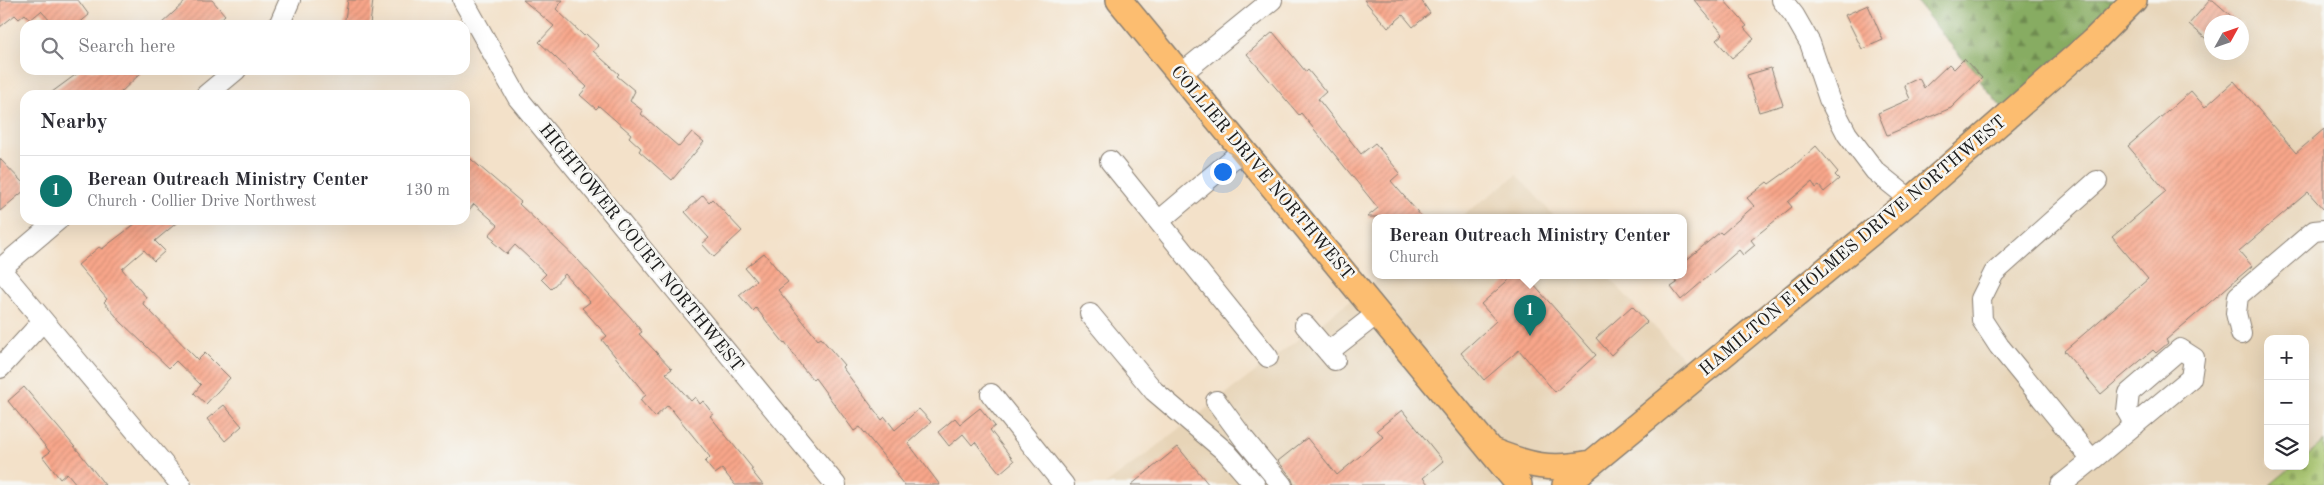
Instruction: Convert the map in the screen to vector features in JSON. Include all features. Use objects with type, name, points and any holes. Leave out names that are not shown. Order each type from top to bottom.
[{"type":"main road","name":"COLLIER DRIVE NORTHWEST","points":[[1119,0],[1519,485]]},
{"type":"main road","name":"HAMILTON E HOLMES DRIVE NORTHWEST","points":[[1565,485],[1911,200],[2093,41],[2134,0]]},
{"type":"main road","points":[[1492,452],[1521,462],[1548,468],[1566,468],[1593,462]]},
{"type":"main road","points":[[1492,452],[1500,485]]},
{"type":"main road","points":[[1583,485],[1593,462]]},
{"type":"street","points":[[281,20],[290,0]]},
{"type":"street","name":"HIGHTOWER COURT NORTHWEST","points":[[463,0],[518,98],[836,485]]},
{"type":"street","points":[[1181,74],[1272,0]]},
{"type":"street","points":[[1782,0],[1794,15],[1810,43],[1829,99],[1847,134],[1875,170],[1911,200]]},
{"type":"street","points":[[212,90],[230,75]]},
{"type":"street","points":[[1159,221],[1243,150]]},
{"type":"street","points":[[1110,161],[1268,357]]},
{"type":"street","points":[[2092,460],[1999,346],[1982,320],[1981,299],[1994,273],[2097,181]]},
{"type":"street","points":[[52,225],[0,269],[181,485]]},
{"type":"street","points":[[2241,334],[2236,313],[2238,296],[2314,231],[2324,230]]},
{"type":"street","points":[[1305,325],[1331,356],[1378,313]]},
{"type":"street","points":[[1090,314],[1154,391],[1227,453],[1256,485]]},
{"type":"street","points":[[0,368],[43,321]]},
{"type":"street","points":[[991,394],[1064,485]]},
{"type":"street","points":[[1216,401],[1282,485]]},
{"type":"street","points":[[2061,485],[2135,424]]},
{"type":"shaded area","points":[[2120,0],[2324,0],[2324,441],[2309,454],[2309,335],[2264,335],[2264,470],[2288,470],[2270,485],[1105,485],[1379,279],[1611,279],[1704,381]]},
{"type":"shaded area","points":[[1517,175],[1552,214],[1465,214]]},
{"type":"green space","points":[[1915,0],[2120,0],[2013,122]]},
{"type":"green space","points":[[2324,441],[2324,485],[2270,485],[2288,470],[2309,470],[2309,454]]},
{"type":"building","points":[[0,0],[78,0],[89,15],[83,20],[49,20],[41,11],[30,20],[25,14],[19,19],[15,15],[0,27]]},
{"type":"building","points":[[187,0],[212,0],[225,15],[220,20],[165,20]]},
{"type":"building","points":[[348,0],[373,0],[371,20],[345,20]]},
{"type":"building","points":[[523,0],[563,0],[556,9],[584,36],[586,34],[599,46],[593,51],[619,74],[617,76],[635,91],[630,101],[643,111],[641,114],[679,147],[692,132],[704,142],[672,180],[639,151],[641,148],[629,137],[631,134],[599,106],[596,109],[580,95],[587,87],[539,42],[554,26]]},
{"type":"building","points":[[1364,0],[1421,0],[1430,13],[1413,27],[1403,15],[1388,28]]},
{"type":"building","points":[[1694,0],[1724,0],[1747,26],[1744,28],[1754,39],[1732,58],[1716,40],[1723,34]]},
{"type":"building","points":[[2210,0],[2213,0],[2230,15],[2204,15],[2204,37],[2189,24]]},
{"type":"building","points":[[1868,5],[1883,40],[1862,49],[1845,15]]},
{"type":"building","points":[[1273,32],[1306,72],[1308,70],[1326,92],[1318,99],[1361,154],[1375,143],[1400,173],[1391,181],[1419,214],[1372,214],[1372,217],[1367,217],[1378,208],[1301,113],[1299,115],[1247,54]]},
{"type":"building","points":[[1964,59],[1982,78],[1951,108],[1887,135],[1878,113],[1910,99],[1904,85],[1919,78],[1924,88],[1949,64],[1954,69]]},
{"type":"building","points":[[1771,68],[1783,105],[1759,112],[1747,75]]},
{"type":"building","points":[[75,75],[139,75],[123,90],[55,90]]},
{"type":"building","points":[[2234,81],[2296,153],[2324,129],[2324,210],[2308,192],[2239,251],[2252,266],[2166,340],[2168,343],[2156,353],[2153,350],[2101,394],[2064,351],[2148,279],[2112,237],[2166,191],[2128,146],[2191,91],[2205,107]]},
{"type":"building","points":[[1816,146],[1838,172],[1835,175],[1839,179],[1824,192],[1819,186],[1816,188],[1812,182],[1788,202],[1792,207],[1751,240],[1755,245],[1743,255],[1739,250],[1681,300],[1671,287],[1677,283],[1674,279],[1687,279],[1687,260],[1720,232],[1722,234],[1754,206],[1747,198],[1767,182],[1769,184],[1794,166]]},
{"type":"building","points":[[470,158],[521,202],[519,204],[578,260],[631,318],[642,332],[639,334],[672,369],[666,373],[691,401],[695,397],[700,404],[703,401],[713,414],[710,416],[753,469],[751,470],[763,485],[735,485],[722,469],[715,474],[705,462],[710,457],[668,405],[655,417],[640,400],[646,395],[602,340],[607,336],[582,308],[590,302],[565,274],[551,289],[541,279],[546,274],[515,245],[507,254],[493,242],[495,240],[489,235],[498,225],[474,204],[470,209]]},
{"type":"building","points":[[0,159],[20,180],[20,194],[0,211]]},
{"type":"building","points":[[703,195],[709,202],[712,199],[742,231],[714,257],[702,244],[709,238],[685,212]]},
{"type":"building","points":[[133,225],[174,225],[155,241],[165,251],[154,261],[144,250],[122,269],[146,297],[143,304],[198,360],[205,353],[230,378],[206,404],[194,393],[201,385],[176,361],[169,368],[121,322],[104,302],[107,299],[78,265],[99,247],[102,249]]},
{"type":"building","points":[[764,253],[788,282],[778,290],[818,340],[821,338],[844,365],[842,367],[882,420],[885,417],[895,430],[919,409],[931,422],[908,443],[940,485],[904,485],[896,475],[898,474],[860,427],[854,431],[815,378],[813,380],[802,367],[785,342],[756,308],[753,311],[739,295],[756,281],[745,268]]},
{"type":"building","points":[[1509,279],[1529,279],[1596,355],[1555,392],[1519,350],[1484,380],[1461,353],[1496,321],[1481,304]]},
{"type":"building","points":[[1632,306],[1647,322],[1611,355],[1596,338]]},
{"type":"building","points":[[24,387],[105,485],[77,485],[67,473],[60,479],[43,457],[50,452],[8,401]]},
{"type":"building","points":[[224,405],[242,426],[225,441],[207,419]]},
{"type":"building","points":[[980,408],[995,426],[990,430],[1014,461],[1000,473],[975,442],[972,445],[963,434],[949,446],[938,432],[955,418],[960,424]]},
{"type":"building","points":[[1402,410],[1443,461],[1423,478],[1429,485],[1294,485],[1291,477],[1278,461],[1307,438],[1337,475],[1383,437],[1377,430]]},
{"type":"building","points":[[1178,447],[1209,485],[1131,485]]},
{"type":"place","name":"Berean Outreach Ministry Center","points":[[1530,336]]}]
